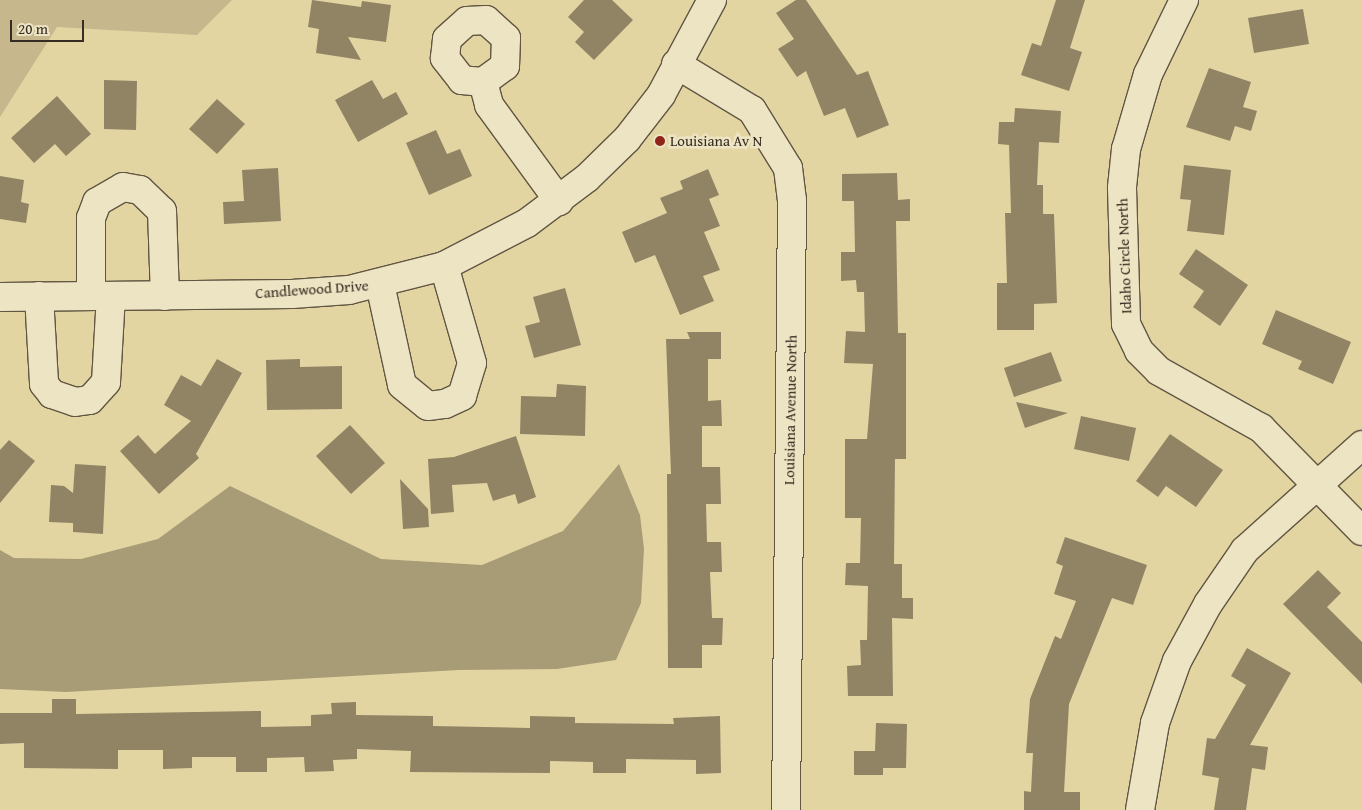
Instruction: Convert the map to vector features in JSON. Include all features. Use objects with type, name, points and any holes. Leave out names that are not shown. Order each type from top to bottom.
[{"type":"street","name":"Candlewood Drive","points":[[0,297],[292,294],[380,284],[444,266],[519,228],[559,201],[627,139],[661,95],[712,0]]},
{"type":"street","name":"Idaho Circle North","points":[[1184,0],[1148,74],[1126,149],[1122,296],[1126,324],[1139,350],[1159,371],[1261,428],[1362,531]]},
{"type":"street","name":"Louisiana Avenue North","points":[[676,64],[752,110],[788,168],[792,210],[786,810]]},
{"type":"street","points":[[483,82],[489,105],[559,201]]},
{"type":"street","points":[[39,296],[44,384],[52,394],[75,402],[90,400],[106,382],[101,296],[90,218],[97,202],[123,187],[140,190],[162,211],[165,296]]},
{"type":"street","points":[[380,284],[402,385],[428,406],[445,404],[462,396],[472,363],[444,266]]},
{"type":"street","points":[[1140,810],[1155,724],[1177,661],[1204,612],[1245,550],[1316,483],[1362,444]]},
{"type":"shaded area","points":[[0,0],[232,0],[197,35],[57,27],[0,117]]},
{"type":"shaded area","points":[[619,464],[640,515],[644,549],[641,603],[616,660],[557,669],[459,670],[66,692],[0,689],[0,550],[14,558],[81,559],[158,539],[230,486],[381,559],[482,565],[563,531]]},
{"type":"building","points":[[312,0],[361,7],[362,1],[391,5],[386,42],[348,37],[361,60],[316,53],[319,29],[308,27]]},
{"type":"building","points":[[584,0],[612,0],[633,20],[594,60],[575,42],[584,32],[568,17]]},
{"type":"building","points":[[796,0],[806,0],[857,75],[868,71],[889,125],[857,138],[845,108],[824,116],[806,71],[797,77],[778,49],[794,39],[776,13]]},
{"type":"building","points":[[1056,0],[1085,0],[1070,48],[1082,52],[1069,91],[1021,75],[1032,43],[1041,46]]},
{"type":"building","points":[[1303,9],[1309,44],[1254,53],[1248,18]]},
{"type":"building","points":[[1209,68],[1251,82],[1243,107],[1257,111],[1251,131],[1235,126],[1230,141],[1186,127]]},
{"type":"building","points":[[104,80],[137,81],[136,130],[104,129]]},
{"type":"building","points":[[372,80],[383,99],[396,92],[408,114],[358,142],[335,100]]},
{"type":"building","points":[[57,96],[91,134],[66,156],[55,144],[34,163],[11,138]]},
{"type":"building","points":[[217,99],[245,124],[217,154],[189,129]]},
{"type":"building","points":[[1015,108],[1061,111],[1059,143],[1039,142],[1037,185],[1043,185],[1043,214],[1054,214],[1057,303],[1034,304],[1034,330],[997,330],[997,283],[1007,283],[1005,213],[1011,213],[1009,145],[998,144],[999,122],[1014,122]]},
{"type":"building","points":[[436,130],[447,154],[460,149],[472,176],[429,195],[406,143]]},
{"type":"building","points":[[1184,165],[1231,170],[1224,235],[1187,231],[1191,200],[1180,199]]},
{"type":"building","points":[[278,168],[281,221],[224,224],[223,202],[244,201],[242,170]]},
{"type":"building","points":[[708,169],[719,195],[709,199],[720,226],[704,232],[720,270],[703,276],[714,301],[680,315],[655,255],[635,263],[622,232],[667,213],[660,198],[683,189],[680,181]]},
{"type":"building","points":[[897,173],[898,200],[910,199],[910,221],[896,221],[898,333],[906,333],[906,459],[895,459],[894,564],[902,564],[902,598],[913,598],[913,619],[892,618],[893,696],[848,696],[847,666],[861,665],[860,640],[867,640],[868,586],[845,585],[846,563],[860,563],[861,518],[845,518],[845,439],[867,439],[873,364],[844,363],[846,331],[865,332],[864,292],[857,292],[856,280],[841,281],[841,252],[855,252],[854,201],[842,201],[842,174]]},
{"type":"building","points":[[0,176],[24,180],[21,202],[29,204],[26,223],[0,219]]},
{"type":"building","points":[[1196,249],[1248,285],[1220,326],[1193,307],[1204,291],[1179,274]]},
{"type":"building","points":[[565,288],[581,345],[534,358],[525,326],[540,322],[533,297]]},
{"type":"building","points":[[1276,310],[1351,342],[1333,384],[1298,369],[1302,361],[1262,344]]},
{"type":"building","points":[[687,332],[721,332],[721,359],[708,359],[708,401],[721,400],[722,426],[702,426],[702,467],[720,467],[721,504],[706,504],[707,542],[721,542],[722,572],[710,572],[712,618],[723,618],[722,645],[702,645],[702,668],[668,668],[667,474],[671,474],[666,339],[690,339]]},
{"type":"building","points":[[1051,352],[1062,381],[1014,397],[1004,368]]},
{"type":"building","points":[[217,359],[242,373],[196,454],[199,458],[159,494],[120,451],[138,435],[155,454],[191,421],[164,405],[181,375],[201,386]]},
{"type":"building","points":[[300,359],[300,367],[342,366],[342,409],[267,410],[266,360]]},
{"type":"building","points":[[557,384],[586,386],[585,436],[520,434],[521,396],[556,397]]},
{"type":"building","points":[[1016,402],[1068,413],[1025,428]]},
{"type":"building","points":[[1081,416],[1136,428],[1129,461],[1074,449]]},
{"type":"building","points":[[350,425],[385,463],[351,494],[316,456]]},
{"type":"building","points":[[1170,434],[1223,470],[1196,507],[1166,486],[1158,497],[1136,481]]},
{"type":"building","points":[[516,436],[536,497],[518,504],[515,494],[493,501],[487,483],[452,485],[454,512],[431,514],[428,459],[454,457]]},
{"type":"building","points":[[9,440],[35,461],[0,503],[0,450]]},
{"type":"building","points":[[75,464],[106,466],[103,534],[73,532],[73,523],[49,522],[51,485],[64,486],[73,493]]},
{"type":"building","points":[[400,479],[428,509],[429,527],[403,529]]},
{"type":"building","points":[[1065,537],[1147,565],[1133,605],[1112,598],[1069,704],[1064,792],[1080,792],[1080,810],[1024,810],[1024,791],[1031,792],[1033,753],[1026,753],[1030,699],[1055,636],[1061,639],[1076,601],[1054,594],[1063,566],[1056,563]]},
{"type":"building","points":[[1318,570],[1341,593],[1327,607],[1362,642],[1362,684],[1283,604]]},
{"type":"building","points":[[1247,648],[1291,673],[1250,745],[1268,747],[1265,770],[1252,768],[1246,810],[1214,810],[1219,778],[1202,775],[1207,738],[1215,739],[1246,685],[1231,676]]},
{"type":"building","points":[[52,699],[76,699],[76,714],[261,711],[261,727],[311,726],[311,715],[332,714],[331,703],[356,702],[356,715],[433,716],[433,726],[530,728],[530,716],[575,717],[575,723],[674,724],[673,718],[720,716],[721,773],[696,774],[696,760],[626,759],[626,773],[593,773],[593,762],[550,761],[550,773],[410,772],[411,751],[357,749],[357,759],[333,760],[334,771],[305,772],[304,757],[267,758],[267,772],[236,772],[236,757],[192,757],[192,768],[163,769],[163,750],[118,750],[118,769],[24,768],[24,743],[0,744],[0,713],[52,713]]},
{"type":"building","points":[[876,723],[907,724],[906,768],[883,768],[883,775],[854,775],[854,751],[875,751]]},
{"type":"place","name":"Louisiana Av N","points":[[660,141]]}]
